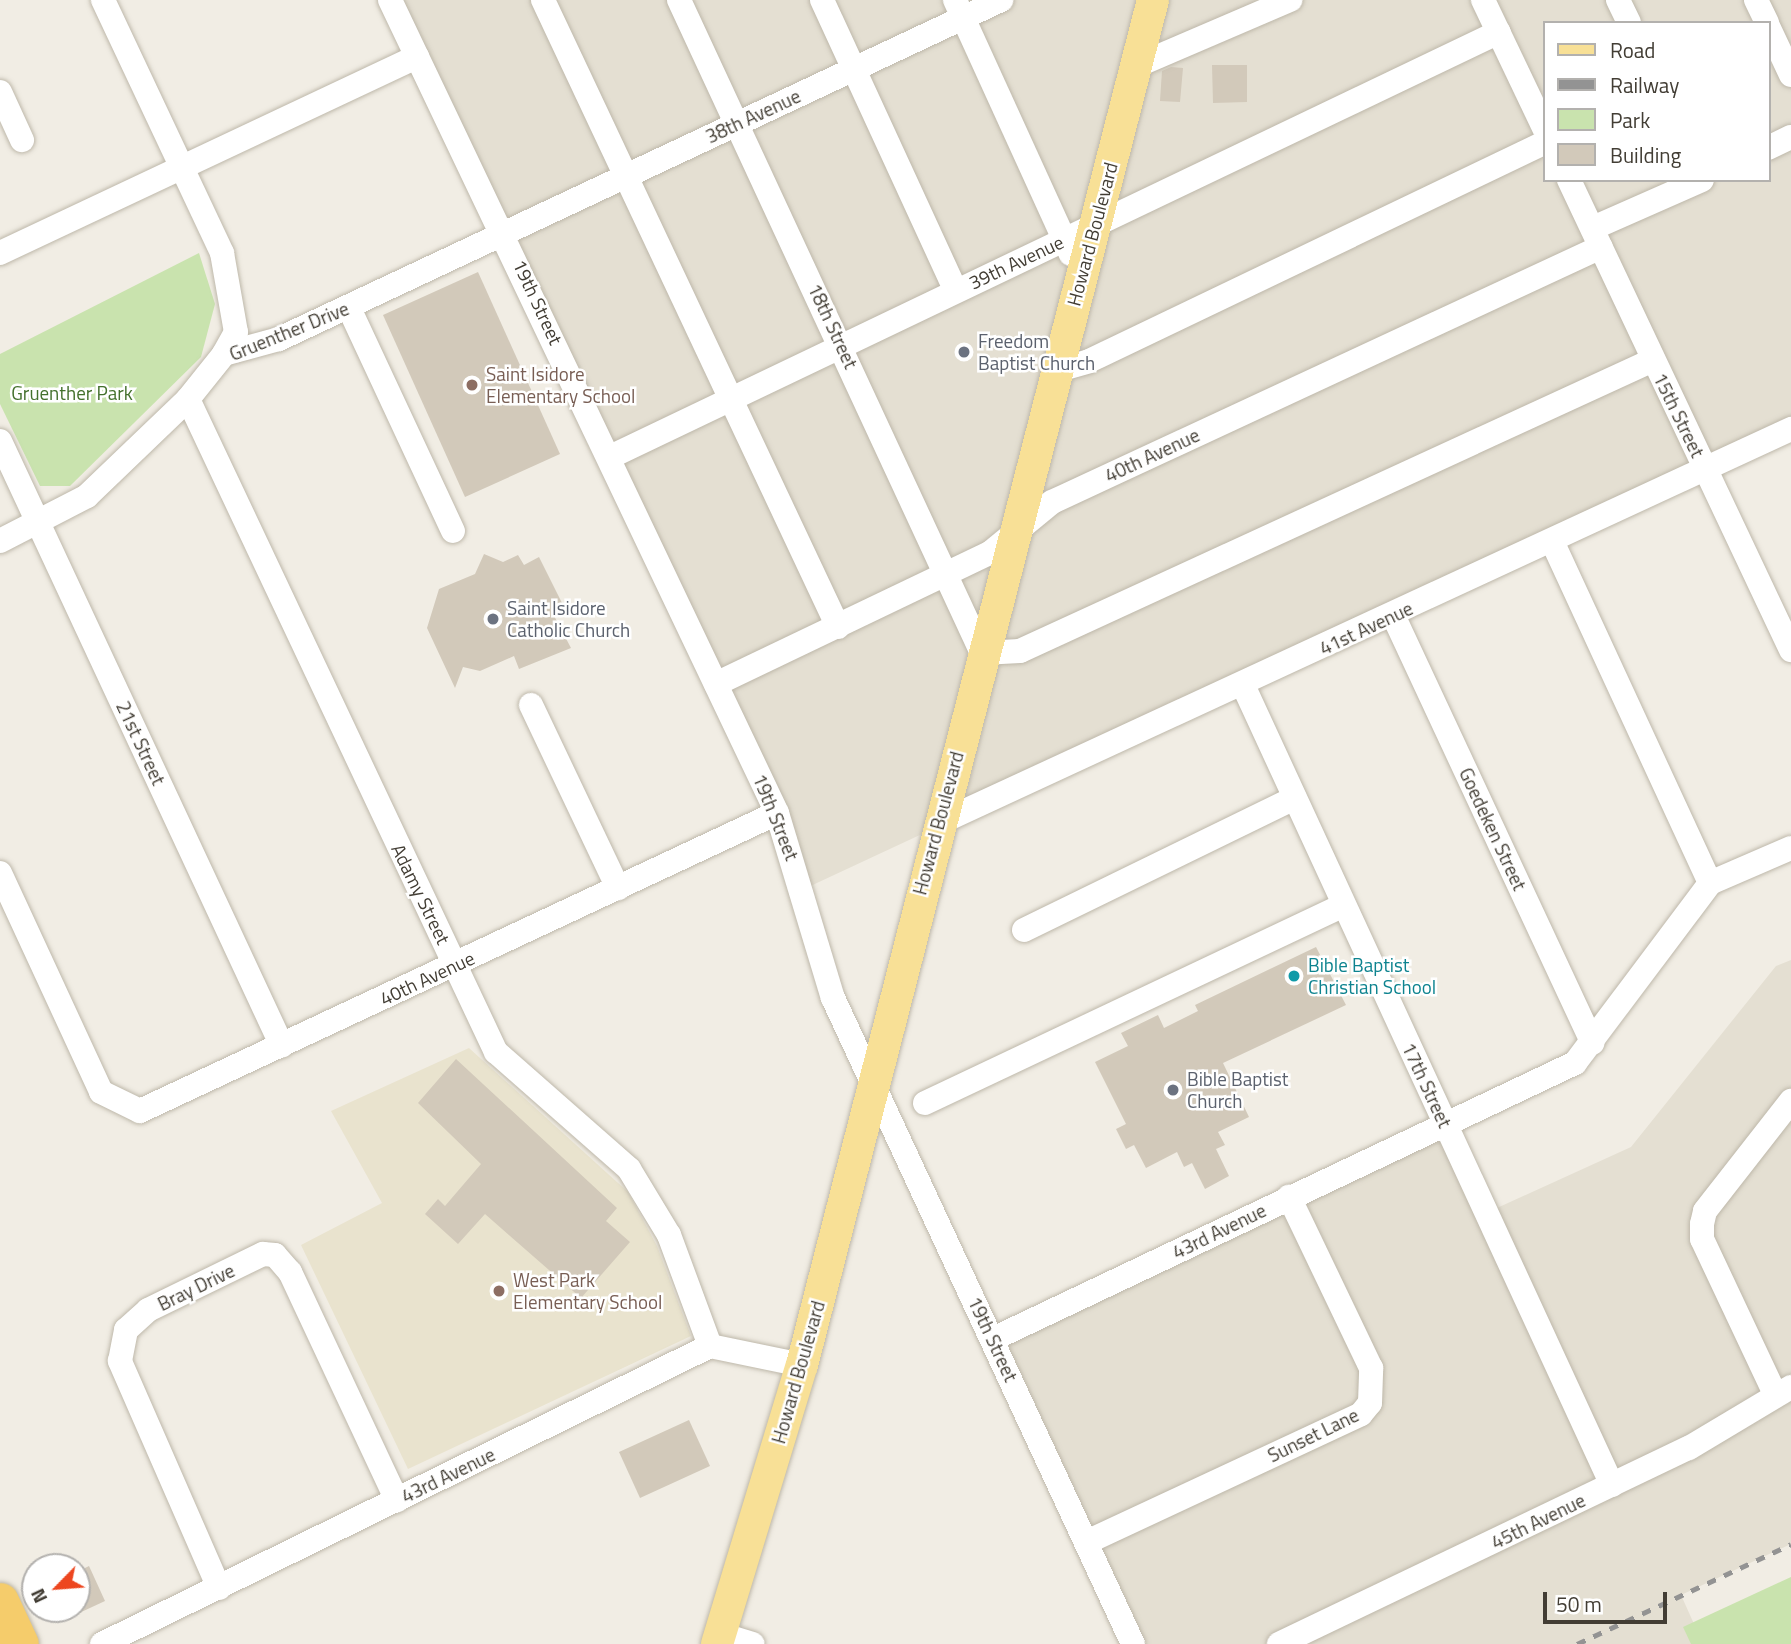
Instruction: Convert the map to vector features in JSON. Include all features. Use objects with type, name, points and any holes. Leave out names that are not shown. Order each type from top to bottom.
[{"type":"highway","points":[[0,1601],[20,1644]]},
{"type":"main road","name":"Howard Boulevard","points":[[719,1639],[802,1365],[871,1080],[982,653],[1016,535],[1055,371],[1153,0]]},
{"type":"street","points":[[103,0],[222,253],[236,332],[224,354]]},
{"type":"street","points":[[543,0],[838,627]]},
{"type":"street","name":"18th Street","points":[[679,0],[842,345],[982,653]]},
{"type":"street","points":[[822,0],[956,291]]},
{"type":"street","name":"38th Avenue","points":[[506,234],[855,67],[959,8],[1001,0]]},
{"type":"street","points":[[1136,66],[1290,0]]},
{"type":"street","points":[[1483,0],[1542,124]]},
{"type":"street","points":[[1618,0],[1628,21]]},
{"type":"street","points":[[1756,0],[1766,21]]},
{"type":"street","name":"19th Street","points":[[394,1],[416,57],[506,234],[777,813],[833,998],[1133,1644]]},
{"type":"street","points":[[959,8],[1082,276]]},
{"type":"street","points":[[1770,28],[1791,75]]},
{"type":"street","name":"39th Avenue","points":[[610,457],[1499,32]]},
{"type":"street","points":[[0,253],[416,57]]},
{"type":"street","points":[[0,92],[22,140]]},
{"type":"street","points":[[1770,147],[1791,137]]},
{"type":"street","points":[[1055,371],[1088,361],[1542,144]]},
{"type":"street","name":"15th Street","points":[[1570,182],[1791,650]]},
{"type":"street","name":"40th Avenue","points":[[716,684],[948,574],[1016,535],[1052,502],[1597,238],[1698,182]]},
{"type":"street","name":"Gruenther Drive","points":[[0,541],[38,524],[87,496],[188,399],[224,354],[279,339],[506,234]]},
{"type":"street","points":[[349,307],[453,531]]},
{"type":"street","points":[[982,653],[1020,651],[1653,360]]},
{"type":"street","name":"Adamy Street","points":[[188,399],[496,1052],[629,1169],[668,1235],[709,1346]]},
{"type":"street","name":"41st Avenue","points":[[939,823],[1243,685],[1791,429]]},
{"type":"street","name":"21st Street","points":[[0,441],[282,1046]]},
{"type":"street","points":[[1552,541],[1710,883],[1791,848]]},
{"type":"street","name":"Goedeken Street","points":[[1393,615],[1593,1043]]},
{"type":"street","name":"17th Street","points":[[1243,685],[1612,1485]]},
{"type":"street","points":[[531,705],[618,888]]},
{"type":"street","points":[[1024,930],[1295,798]]},
{"type":"street","name":"40th Avenue","points":[[0,873],[107,1099],[140,1111],[777,813]]},
{"type":"street","name":"43rd Avenue","points":[[993,1339],[1563,1070],[1593,1043],[1710,883]]},
{"type":"street","points":[[925,1103],[1344,905]]},
{"type":"street","points":[[1783,1391],[1702,1238],[1702,1224],[1704,1211],[1791,1101]]},
{"type":"street","name":"Sunset Lane","points":[[1087,1542],[1361,1414],[1370,1403],[1371,1368],[1289,1197]]},
{"type":"street","name":"Bray Drive","points":[[219,1588],[120,1361],[126,1330],[148,1310],[263,1254],[275,1255],[290,1272],[397,1500]]},
{"type":"street","points":[[709,1346],[802,1365]]},
{"type":"street","name":"43rd Avenue","points":[[102,1644],[709,1346]]},
{"type":"street","name":"45th Avenue","points":[[1279,1644],[1689,1448],[1783,1391]]},
{"type":"street","points":[[719,1639],[752,1644]]},
{"type":"shaded area","points":[[390,0],[1791,0],[1791,429],[804,889]]},
{"type":"shaded area","points":[[1791,960],[1791,1544],[1681,1595],[1703,1644],[1133,1644],[993,1339],[1445,1124],[1486,1213],[1631,1147],[1776,966]]},
{"type":"shaded area","name":"West Park Elementary School","points":[[469,1048],[628,1192],[657,1246],[691,1336],[408,1469],[301,1245],[382,1203],[331,1111]]},
{"type":"green space","name":"Gruenther Park","points":[[199,253],[215,304],[201,357],[70,486],[40,486],[0,404],[0,354]]},
{"type":"green space","points":[[1791,1577],[1791,1644],[1691,1644],[1683,1627]]},
{"type":"building","points":[[1212,65],[1247,65],[1247,102],[1213,103]]},
{"type":"building","points":[[1171,67],[1183,68],[1180,102],[1160,101],[1162,71]]},
{"type":"building","name":"Saint Isidore Elementary School","points":[[478,272],[560,454],[465,497],[383,315]]},
{"type":"building","name":"Saint Isidore Catholic Church","points":[[484,554],[503,562],[518,555],[524,565],[539,557],[563,605],[551,610],[571,648],[519,669],[514,656],[480,671],[463,667],[455,688],[427,628],[439,589],[475,574]]},
{"type":"building","name":"Bible Baptist Church","points":[[1316,947],[1346,1005],[1223,1063],[1249,1117],[1218,1132],[1225,1145],[1216,1149],[1229,1176],[1205,1189],[1192,1163],[1184,1167],[1177,1152],[1146,1168],[1134,1145],[1126,1149],[1116,1129],[1126,1124],[1095,1062],[1128,1046],[1121,1033],[1158,1015],[1164,1028],[1198,1011],[1195,1005]]},
{"type":"building","points":[[456,1059],[617,1208],[606,1221],[630,1242],[581,1298],[485,1214],[458,1244],[425,1214],[438,1199],[445,1206],[481,1164],[418,1103]]},
{"type":"building","points":[[689,1420],[710,1466],[640,1498],[619,1452]]},
{"type":"building","points":[[91,1570],[105,1601],[91,1608]]},
{"type":"railway","points":[[1577,1644],[1791,1544]]},
{"type":"place","name":"Freedom Baptist Church","points":[[964,352]]},
{"type":"place","name":"Saint Isidore Elementary School","points":[[472,385]]},
{"type":"place","name":"Saint Isidore Catholic Church","points":[[493,619]]},
{"type":"place","name":"Bible Baptist Christian School","points":[[1294,976]]},
{"type":"place","name":"Bible Baptist Church","points":[[1173,1090]]},
{"type":"place","name":"West Park Elementary School","points":[[499,1291]]}]
